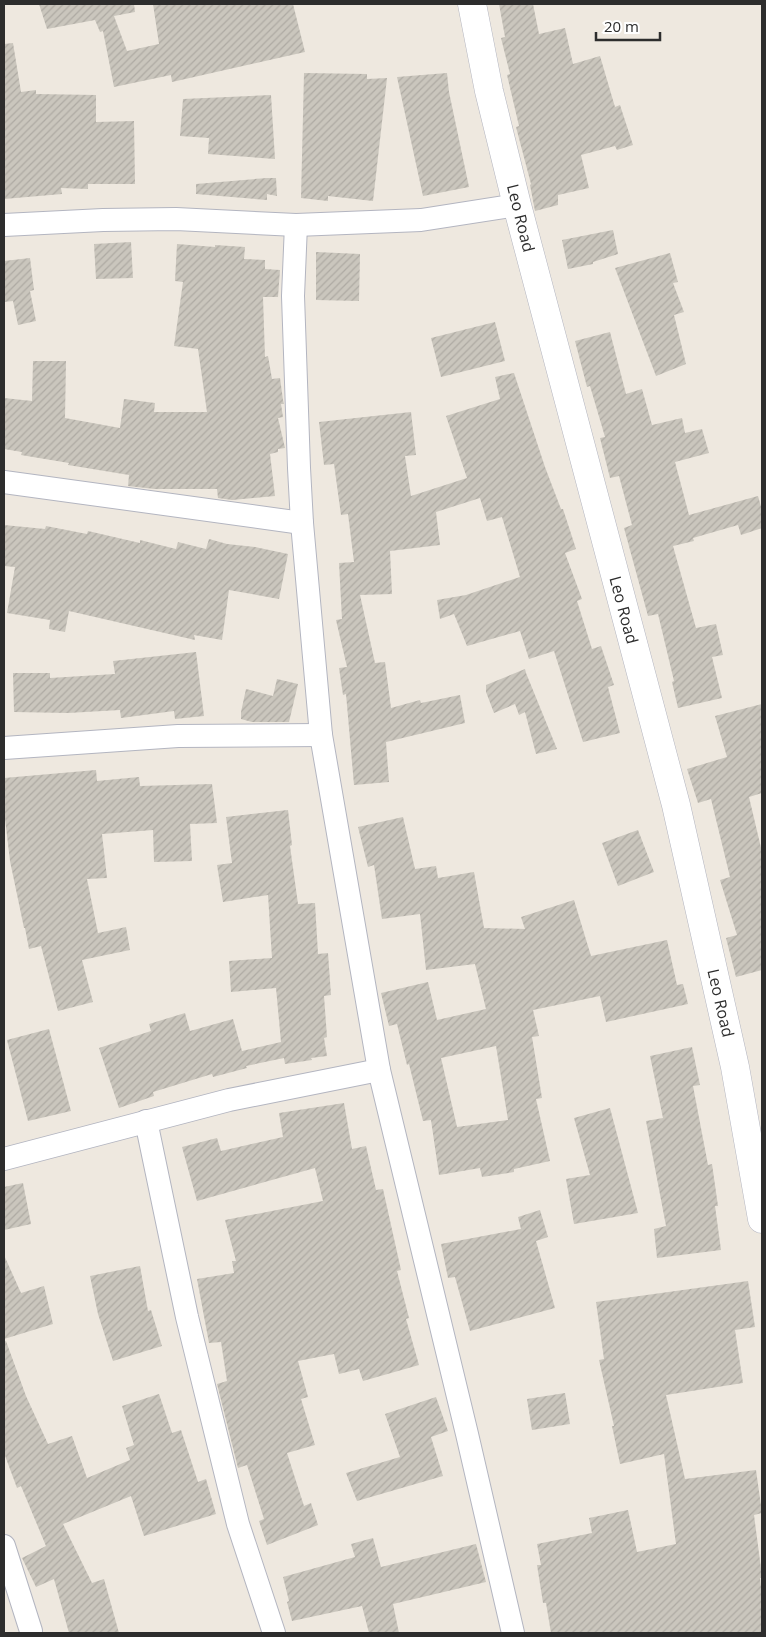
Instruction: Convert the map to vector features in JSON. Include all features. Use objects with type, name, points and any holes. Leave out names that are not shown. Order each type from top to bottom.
[{"type":"street","name":"Leo Road","points":[[472,4],[489,91],[517,205],[676,805],[735,1068],[762,1219]]},
{"type":"street","points":[[4,225],[103,220],[176,219],[296,225],[421,220],[517,205]]},
{"type":"street","points":[[296,225],[293,296],[302,523],[321,735],[379,1070],[513,1633]]},
{"type":"street","points":[[4,482],[302,523]]},
{"type":"street","points":[[4,748],[178,736],[321,735]]},
{"type":"street","points":[[4,1159],[229,1100],[379,1070]]},
{"type":"street","points":[[146,1121],[188,1317],[238,1524],[274,1633]]},
{"type":"street","points":[[4,1546],[29,1633]]},
{"type":"building","points":[[39,4],[134,4],[135,12],[114,16],[127,51],[159,44],[153,4],[293,4],[305,52],[172,82],[171,75],[114,87],[103,31],[100,32],[95,20],[47,29]]},
{"type":"building","points":[[499,4],[533,4],[539,34],[565,28],[573,64],[600,56],[615,107],[620,105],[633,145],[617,150],[615,146],[581,155],[589,188],[558,195],[558,205],[535,211],[531,184],[516,127],[519,126],[507,75],[510,74],[501,38],[505,37]]},
{"type":"building","points":[[13,43],[21,92],[36,90],[36,94],[96,95],[96,122],[134,121],[135,184],[88,184],[88,189],[61,188],[62,194],[4,199],[4,44]]},
{"type":"building","points":[[304,73],[367,74],[367,79],[387,78],[373,201],[328,196],[328,201],[301,198]]},
{"type":"building","points":[[447,73],[449,92],[469,187],[423,196],[397,77]]},
{"type":"building","points":[[271,95],[275,159],[208,154],[209,138],[180,136],[183,99]]},
{"type":"building","points":[[276,178],[277,196],[267,194],[267,200],[196,194],[196,184]]},
{"type":"building","points":[[613,230],[618,254],[593,262],[593,264],[568,269],[562,240]]},
{"type":"building","points":[[131,242],[133,278],[96,279],[94,244]]},
{"type":"building","points":[[177,244],[245,247],[244,259],[265,260],[265,269],[280,270],[278,297],[263,297],[265,357],[268,356],[272,379],[280,378],[284,404],[281,404],[283,417],[278,418],[285,448],[278,449],[278,452],[270,454],[275,496],[232,500],[218,498],[217,489],[155,489],[128,486],[129,475],[68,465],[69,463],[21,455],[22,452],[4,449],[4,398],[32,401],[33,361],[66,361],[65,418],[120,428],[124,399],[155,403],[154,412],[207,412],[198,349],[174,346],[183,282],[175,281]]},
{"type":"building","points":[[316,252],[360,254],[359,301],[316,300]]},
{"type":"building","points":[[670,253],[678,282],[673,283],[684,312],[674,315],[686,364],[656,376],[615,268]]},
{"type":"building","points":[[30,258],[34,290],[30,291],[36,321],[18,325],[13,301],[4,302],[4,261]]},
{"type":"building","points":[[495,322],[505,361],[441,377],[431,338]]},
{"type":"building","points":[[610,332],[626,394],[642,389],[652,425],[682,418],[685,433],[702,429],[709,453],[675,462],[689,515],[758,496],[762,510],[762,528],[741,535],[738,525],[693,538],[694,541],[673,546],[696,628],[716,624],[723,655],[712,657],[722,698],[678,708],[672,682],[674,681],[658,614],[648,616],[624,528],[632,525],[619,476],[610,478],[600,438],[605,437],[590,386],[587,387],[575,341]]},
{"type":"building","points":[[514,373],[545,467],[561,509],[563,509],[576,549],[565,553],[582,599],[577,601],[592,649],[601,646],[614,685],[608,687],[620,733],[583,742],[554,651],[529,659],[520,631],[467,646],[454,614],[440,619],[437,600],[466,595],[520,577],[502,517],[487,521],[480,498],[436,512],[440,545],[390,551],[392,594],[360,595],[375,663],[385,662],[391,708],[420,700],[421,703],[460,695],[465,723],[386,742],[389,782],[354,785],[346,694],[343,695],[339,668],[347,667],[336,620],[342,619],[339,563],[354,562],[348,514],[341,515],[334,464],[324,465],[319,422],[411,412],[416,455],[405,456],[411,496],[467,478],[446,416],[500,399],[495,377]]},
{"type":"building","points":[[4,525],[45,529],[46,526],[87,534],[88,531],[140,543],[140,540],[176,549],[178,542],[206,549],[209,539],[227,544],[255,547],[288,554],[279,599],[229,590],[222,640],[194,635],[195,640],[69,611],[65,632],[49,629],[50,620],[7,613],[15,567],[4,566]]},
{"type":"building","points":[[196,652],[204,716],[175,719],[174,711],[121,718],[120,710],[68,713],[14,712],[13,673],[50,673],[50,678],[115,674],[113,661]]},
{"type":"building","points":[[525,669],[557,749],[536,754],[525,712],[519,715],[515,704],[494,713],[486,692],[486,685]]},
{"type":"building","points":[[277,679],[298,684],[289,722],[252,722],[241,719],[246,689],[273,696]]},
{"type":"building","points":[[762,704],[762,793],[749,797],[762,852],[762,970],[736,977],[726,938],[737,935],[720,880],[730,877],[711,799],[698,803],[687,769],[727,757],[715,716]]},
{"type":"building","points":[[96,770],[97,781],[139,777],[140,786],[212,784],[217,823],[190,824],[192,861],[154,862],[153,830],[102,834],[107,878],[87,879],[98,933],[126,927],[130,950],[82,960],[93,1002],[58,1011],[41,946],[29,949],[24,928],[10,861],[4,810],[4,778]]},
{"type":"building","points":[[288,810],[292,845],[290,846],[298,904],[315,903],[318,954],[328,953],[331,995],[324,996],[327,1037],[324,1038],[327,1056],[285,1064],[284,1058],[246,1066],[247,1068],[213,1077],[212,1074],[153,1092],[154,1096],[119,1108],[99,1048],[151,1031],[149,1024],[185,1013],[190,1031],[233,1019],[242,1051],[281,1042],[276,988],[231,992],[229,961],[272,958],[268,895],[223,902],[217,865],[232,863],[226,817]]},
{"type":"building","points":[[403,817],[415,869],[436,866],[438,878],[474,872],[484,928],[525,929],[521,917],[574,900],[591,956],[667,940],[677,985],[683,984],[688,1004],[606,1022],[600,996],[533,1010],[539,1036],[532,1037],[542,1098],[536,1099],[550,1161],[514,1169],[514,1172],[482,1177],[480,1168],[439,1175],[431,1120],[423,1121],[397,1024],[389,1026],[381,993],[428,982],[437,1020],[486,1009],[475,964],[426,970],[420,914],[382,919],[374,865],[368,867],[358,827]],"holes":[[[496,1046],[508,1120],[457,1127],[441,1058]]]},
{"type":"building","points":[[638,830],[654,872],[618,886],[602,843]]},
{"type":"building","points":[[49,1029],[71,1111],[28,1121],[7,1040]]},
{"type":"building","points":[[692,1047],[700,1085],[693,1086],[708,1165],[712,1164],[718,1206],[715,1206],[721,1250],[657,1258],[654,1229],[666,1226],[646,1121],[663,1118],[650,1056]]},
{"type":"building","points":[[344,1103],[352,1149],[366,1146],[376,1190],[383,1189],[401,1270],[397,1271],[409,1318],[406,1319],[419,1365],[363,1381],[359,1369],[339,1374],[334,1354],[298,1361],[308,1397],[301,1399],[315,1445],[287,1453],[304,1506],[311,1503],[318,1525],[267,1545],[259,1521],[264,1519],[247,1465],[238,1468],[217,1384],[227,1381],[221,1342],[209,1343],[197,1279],[234,1273],[232,1261],[236,1261],[225,1220],[323,1201],[315,1168],[197,1201],[182,1147],[217,1138],[221,1151],[283,1137],[279,1113]]},
{"type":"building","points":[[610,1108],[638,1213],[574,1224],[566,1179],[590,1175],[574,1118]]},
{"type":"building","points":[[23,1183],[31,1224],[4,1230],[4,1187]]},
{"type":"building","points":[[540,1210],[548,1237],[536,1241],[555,1308],[470,1331],[455,1277],[448,1278],[441,1244],[521,1229],[518,1217]]},
{"type":"building","points":[[4,1255],[21,1293],[44,1286],[53,1324],[4,1339]]},
{"type":"building","points":[[140,1266],[148,1311],[151,1310],[162,1346],[113,1361],[98,1314],[90,1276]]},
{"type":"building","points":[[748,1281],[755,1327],[735,1330],[743,1383],[666,1395],[685,1479],[756,1470],[762,1513],[754,1515],[762,1576],[760,1578],[762,1633],[551,1633],[546,1603],[543,1603],[537,1565],[541,1565],[537,1544],[592,1533],[589,1518],[628,1510],[637,1552],[676,1544],[664,1454],[620,1464],[612,1426],[614,1426],[599,1360],[604,1359],[596,1302]]},
{"type":"building","points":[[6,1341],[26,1396],[48,1444],[72,1436],[87,1478],[130,1460],[126,1448],[134,1445],[122,1406],[159,1394],[172,1433],[181,1430],[198,1482],[206,1479],[216,1514],[144,1536],[131,1496],[63,1524],[92,1583],[104,1579],[119,1633],[69,1633],[54,1579],[36,1587],[22,1558],[46,1546],[21,1486],[17,1488],[4,1453],[4,1342]]},
{"type":"building","points":[[565,1393],[570,1424],[532,1430],[527,1399]]},
{"type":"building","points":[[436,1397],[448,1431],[431,1437],[443,1476],[357,1501],[346,1473],[400,1457],[385,1414]]},
{"type":"building","points":[[373,1538],[381,1567],[476,1544],[486,1582],[393,1604],[399,1633],[369,1633],[362,1606],[292,1621],[283,1577],[355,1557],[351,1544]]}]
